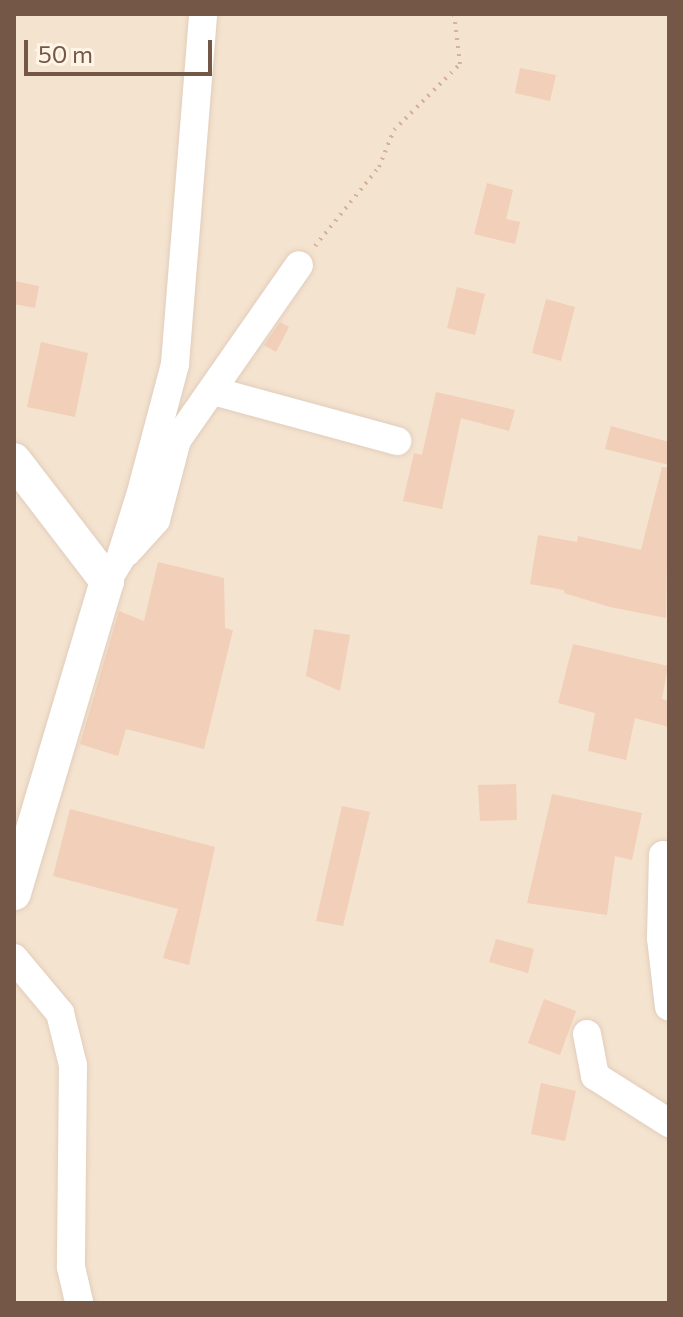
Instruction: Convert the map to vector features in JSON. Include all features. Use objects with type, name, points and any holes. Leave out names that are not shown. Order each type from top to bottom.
[{"type":"street","points":[[14,893],[175,364],[203,14]]},
{"type":"street","points":[[114,570],[156,520],[177,440],[299,265]]},
{"type":"street","points":[[213,391],[397,441]]},
{"type":"street","points":[[14,460],[114,570]]},
{"type":"street","points":[[663,855],[661,938],[669,1007]]},
{"type":"street","points":[[14,958],[60,1013],[73,1065],[71,1267],[79,1303]]},
{"type":"street","points":[[587,1034],[595,1076],[669,1123]]},
{"type":"path","points":[[299,265],[379,167],[394,130],[460,64],[454,14]]},
{"type":"shaded area","points":[[14,14],[669,14],[669,1303],[14,1303]]},
{"type":"building","points":[[520,68],[556,75],[550,101],[515,93]]},
{"type":"building","points":[[487,183],[513,190],[506,219],[520,222],[515,244],[474,234]]},
{"type":"building","points":[[14,281],[39,286],[35,308],[14,304]]},
{"type":"building","points":[[457,287],[485,294],[475,335],[447,328]]},
{"type":"building","points":[[546,299],[575,307],[561,361],[532,353]]},
{"type":"building","points":[[280,322],[289,327],[276,352],[264,345]]},
{"type":"building","points":[[41,342],[88,353],[75,417],[27,407]]},
{"type":"building","points":[[436,392],[515,410],[509,431],[461,418],[442,509],[403,501],[414,453],[422,455]]},
{"type":"building","points":[[611,426],[669,442],[669,465],[605,449]]},
{"type":"building","points":[[662,467],[669,468],[666,618],[610,607],[564,593],[564,590],[530,584],[538,535],[577,542],[578,536],[641,550]]},
{"type":"building","points":[[158,562],[224,578],[225,628],[233,630],[204,749],[126,729],[118,756],[80,744],[119,611],[144,621]]},
{"type":"building","points":[[314,629],[350,635],[340,691],[306,676]]},
{"type":"building","points":[[573,644],[668,666],[662,699],[669,701],[669,727],[635,718],[626,760],[588,751],[595,713],[558,703]]},
{"type":"building","points":[[516,784],[517,820],[480,821],[478,785]]},
{"type":"building","points":[[552,794],[642,813],[632,860],[615,856],[607,915],[527,903]]},
{"type":"building","points":[[342,806],[370,812],[343,926],[316,921]]},
{"type":"building","points":[[70,809],[215,847],[189,965],[163,958],[178,909],[53,876]]},
{"type":"building","points":[[496,939],[534,949],[528,973],[489,962]]},
{"type":"building","points":[[544,999],[576,1011],[560,1055],[528,1043]]},
{"type":"building","points":[[541,1083],[576,1091],[565,1141],[531,1134]]}]
